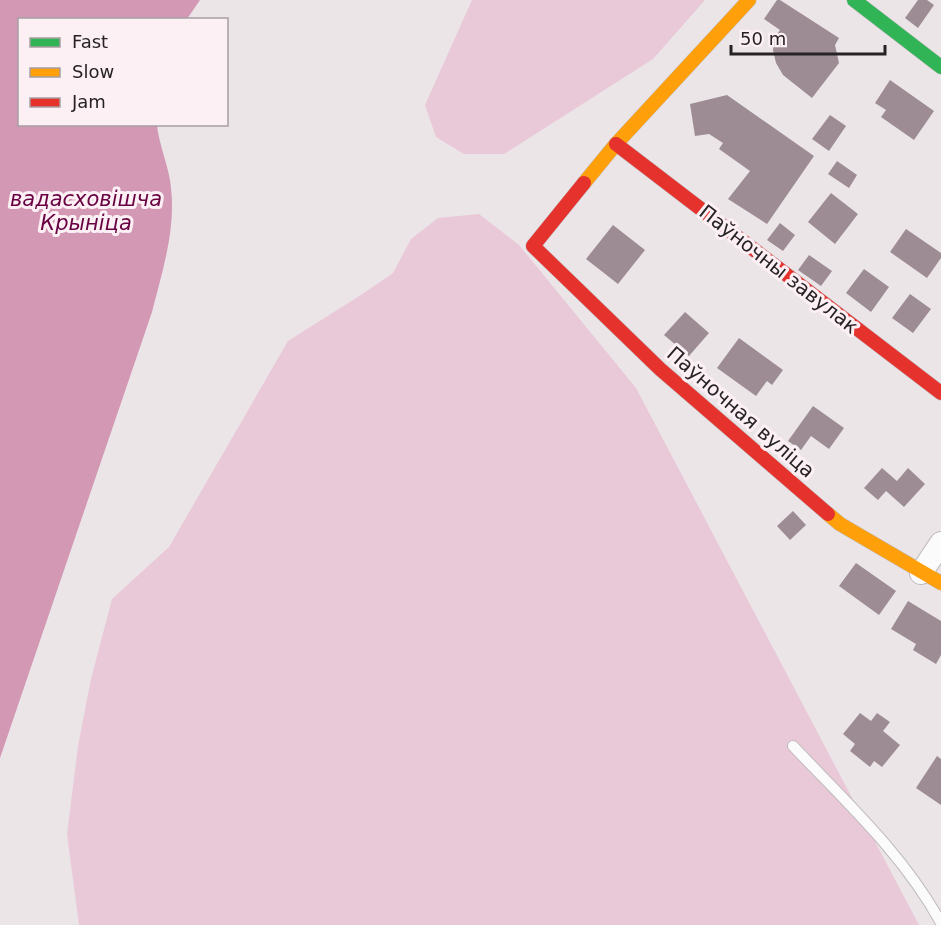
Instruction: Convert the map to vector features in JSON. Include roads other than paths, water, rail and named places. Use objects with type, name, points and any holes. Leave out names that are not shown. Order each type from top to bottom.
[{"type":"street","points":[[616,144],[749,0]]},
{"type":"street","points":[[854,0],[941,67]]},
{"type":"street","name":"Паўночная вуліца","points":[[616,144],[533,246],[660,369],[840,524],[931,578]]},
{"type":"street","name":"Паўночны завулак","points":[[616,144],[941,393]]},
{"type":"street","points":[[931,578],[941,543]]},
{"type":"lane","points":[[793,746],[892,852],[915,881],[941,923]]},
{"type":"water","name":"вадасховішча Крыніца","points":[[0,0],[200,0],[188,18],[18,18],[18,126],[157,126],[170,180],[172,219],[167,251],[152,312],[0,758]]}]
